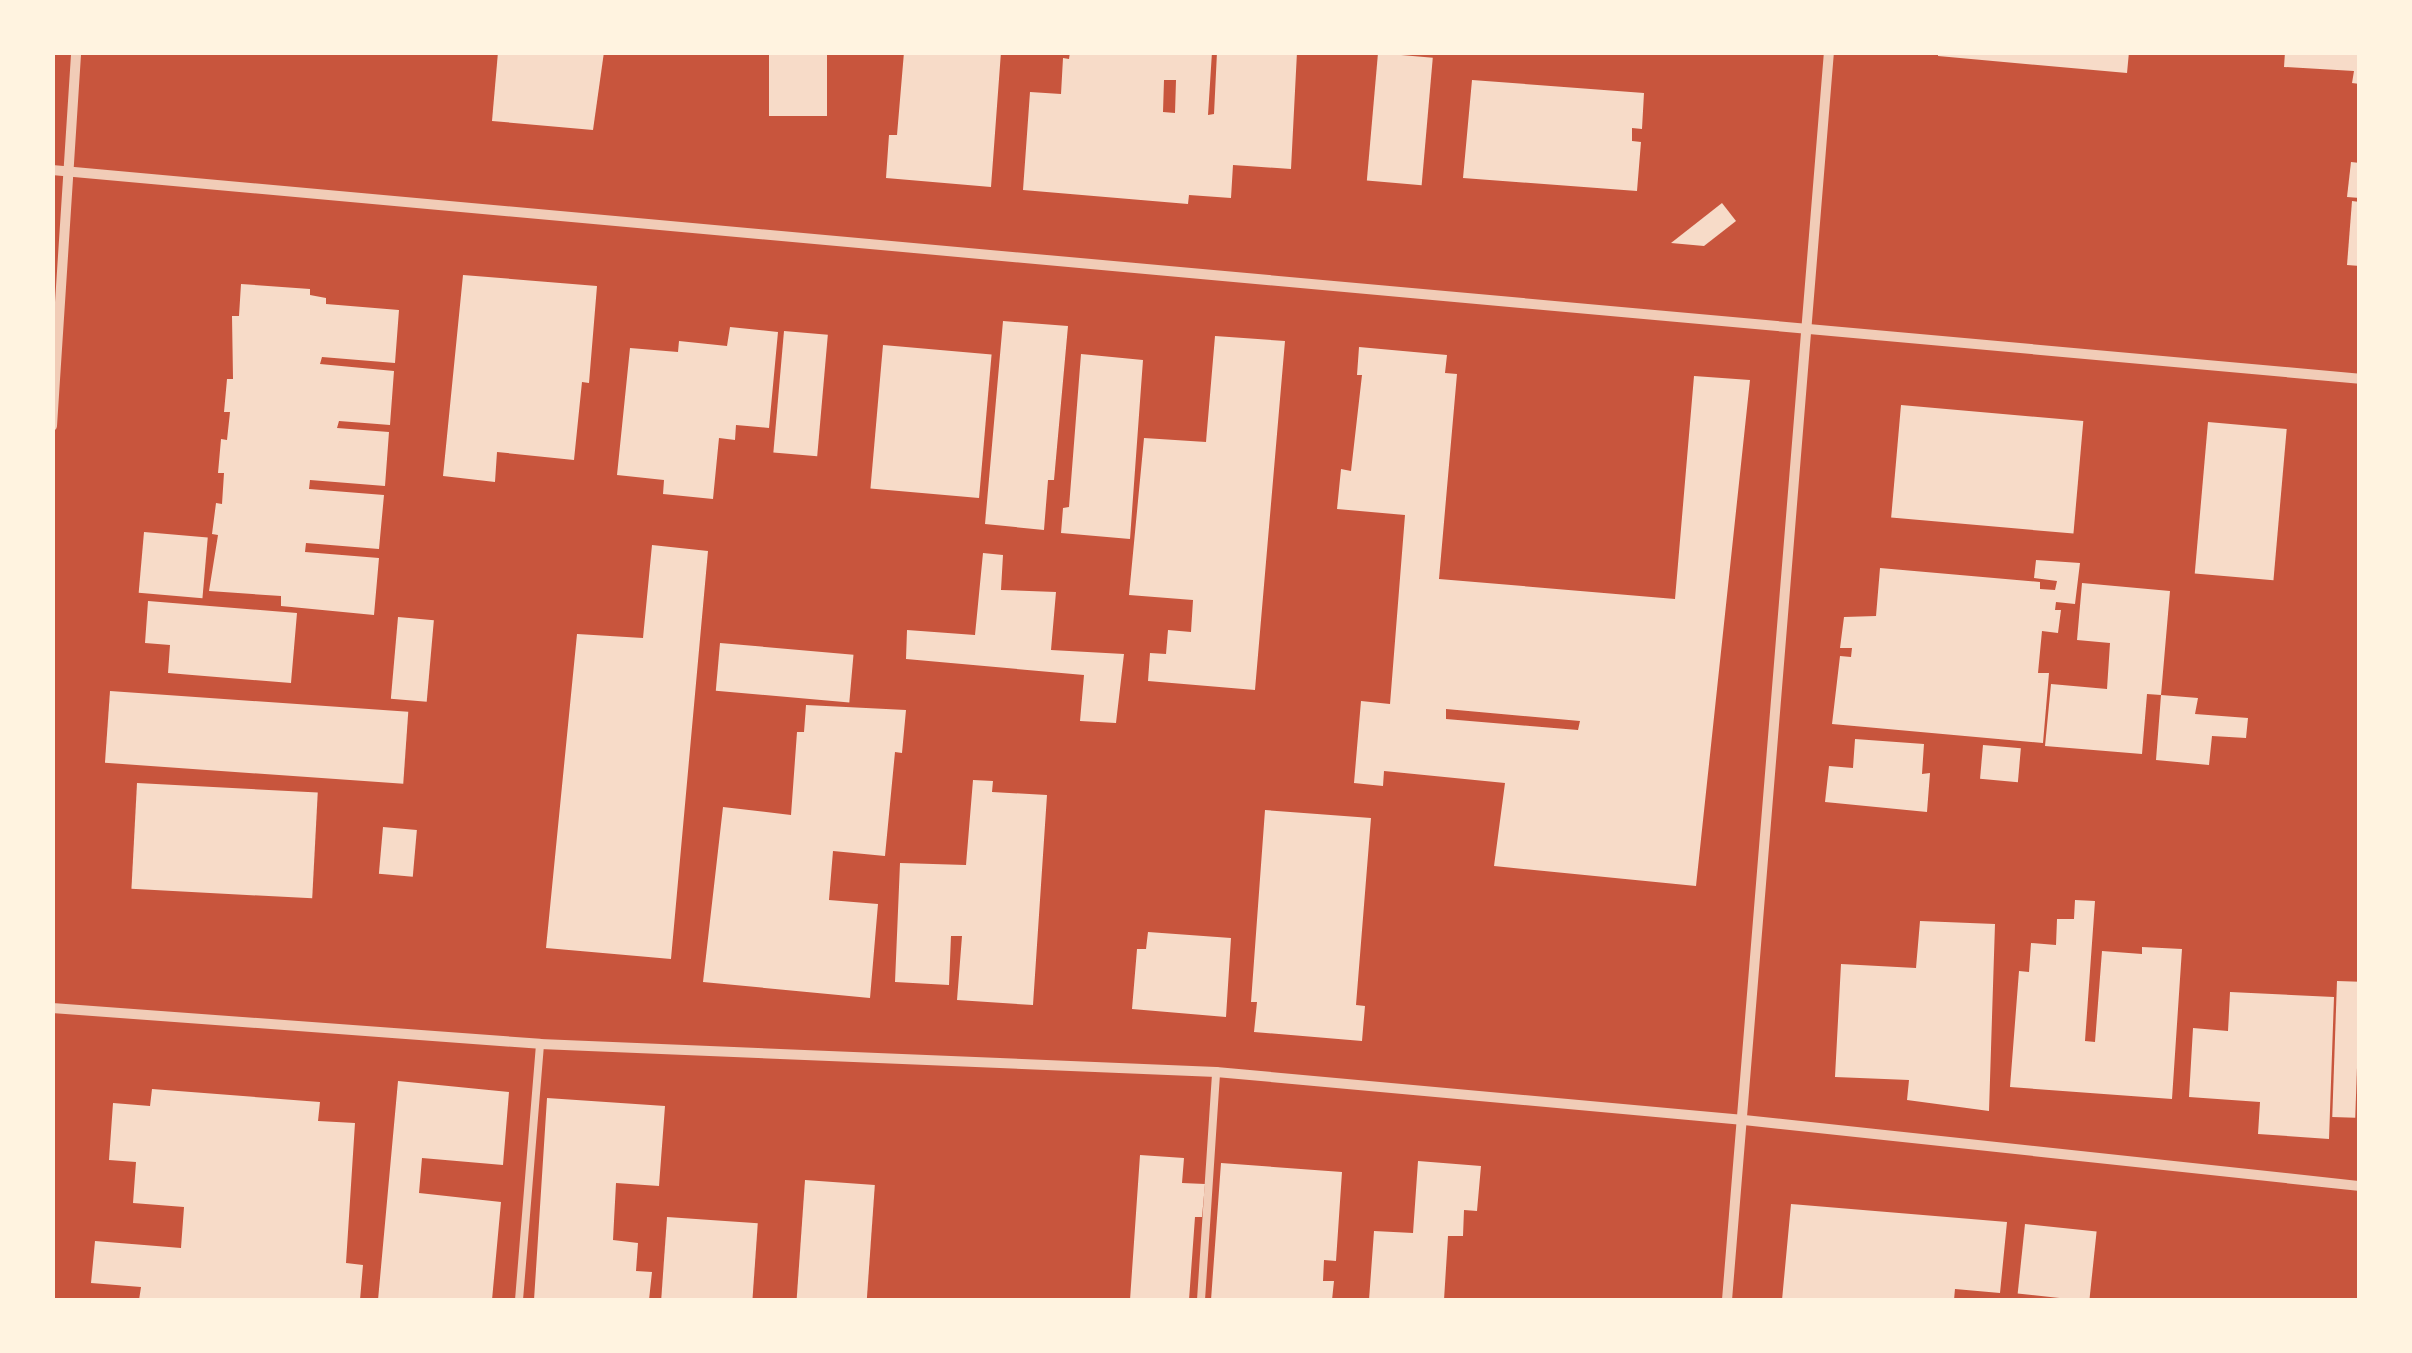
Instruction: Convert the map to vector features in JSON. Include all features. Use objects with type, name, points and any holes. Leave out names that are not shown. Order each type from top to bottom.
[{"type":"street","points":[[52,426],[76,52]]},
{"type":"street","points":[[1727,1300],[1829,52]]},
{"type":"street","points":[[52,170],[2360,380]]},
{"type":"street","points":[[52,1008],[540,1044],[1216,1072],[1744,1120],[2360,1186]]},
{"type":"lane","points":[[519,1300],[540,1044]]},
{"type":"lane","points":[[1201,1300],[1216,1072]]},
{"type":"building","points":[[498,52],[604,52],[593,130],[492,121]]},
{"type":"building","points":[[769,52],[827,52],[827,116],[769,116]]},
{"type":"building","points":[[904,52],[1001,52],[991,187],[886,178],[889,135],[897,135]]},
{"type":"building","points":[[1070,52],[1212,52],[1208,115],[1214,114],[1217,52],[1297,52],[1291,169],[1233,165],[1231,198],[1189,195],[1188,204],[1023,190],[1030,92],[1061,94],[1063,58],[1069,59]],"holes":[[[1164,80],[1176,80],[1175,113],[1163,112]]]},
{"type":"building","points":[[1938,52],[2129,52],[2127,73],[1938,56]]},
{"type":"building","points":[[2285,52],[2360,52],[2360,84],[2352,83],[2354,71],[2284,67]]},
{"type":"building","points":[[1378,53],[1433,58],[1422,185],[1367,181]]},
{"type":"building","points":[[1472,80],[1644,93],[1642,129],[1632,128],[1632,141],[1641,142],[1637,191],[1463,178]]},
{"type":"building","points":[[2351,162],[2360,163],[2360,198],[2347,197]]},
{"type":"building","points":[[2352,201],[2360,202],[2360,266],[2347,265]]},
{"type":"building","points":[[1722,203],[1736,221],[1704,246],[1671,243]]},
{"type":"building","points":[[463,275],[597,286],[589,383],[582,382],[574,460],[497,452],[495,482],[443,476]]},
{"type":"building","points":[[241,284],[310,289],[310,295],[326,298],[326,304],[399,310],[395,363],[322,357],[320,364],[394,371],[390,425],[339,421],[337,428],[389,432],[385,486],[310,480],[309,489],[384,495],[379,549],[306,543],[305,552],[379,558],[374,615],[281,606],[281,596],[209,591],[218,535],[212,534],[216,503],[222,504],[224,473],[218,473],[221,439],[227,440],[230,412],[224,412],[227,379],[233,379],[232,316],[239,316]]},
{"type":"building","points":[[1003,321],[1068,326],[1054,480],[1048,480],[1044,530],[985,524]]},
{"type":"building","points":[[730,327],[778,332],[769,428],[736,425],[735,440],[719,438],[713,499],[663,494],[664,480],[617,475],[630,348],[678,352],[679,341],[727,346]]},
{"type":"building","points":[[784,331],[828,335],[817,456],[773,453]]},
{"type":"building","points":[[1215,336],[1285,341],[1255,690],[1148,681],[1150,653],[1166,654],[1168,630],[1191,632],[1193,600],[1129,595],[1144,438],[1206,442]]},
{"type":"building","points":[[883,345],[992,354],[979,498],[870,488]]},
{"type":"building","points":[[1359,347],[1447,355],[1445,373],[1457,374],[1439,579],[1675,599],[1694,376],[1750,380],[1696,886],[1494,866],[1505,783],[1384,771],[1383,786],[1354,783],[1361,701],[1390,704],[1405,515],[1337,509],[1341,469],[1351,471],[1362,375],[1357,375]],"holes":[[[1446,709],[1580,721],[1578,730],[1446,719]]]},
{"type":"building","points":[[1081,354],[1143,360],[1130,539],[1061,533],[1063,508],[1069,507]]},
{"type":"building","points":[[1901,405],[2083,421],[2073,534],[1891,518]]},
{"type":"building","points":[[2208,422],[2287,429],[2273,580],[2195,573]]},
{"type":"building","points":[[144,532],[208,538],[202,598],[139,593]]},
{"type":"building","points":[[652,545],[708,551],[671,959],[546,948],[577,634],[643,638]]},
{"type":"building","points":[[983,553],[1003,555],[1001,590],[1056,592],[1051,650],[1124,654],[1116,723],[1080,721],[1084,675],[906,659],[907,630],[975,635]]},
{"type":"building","points":[[2036,560],[2080,563],[2075,604],[2056,602],[2055,610],[2061,610],[2058,633],[2042,631],[2038,673],[2049,673],[2043,743],[1832,724],[1840,656],[1851,657],[1852,648],[1840,648],[1844,617],[1876,616],[1880,568],[2040,582],[2040,589],[2055,590],[2057,581],[2034,578]]},
{"type":"building","points":[[2082,583],[2170,591],[2161,695],[2147,694],[2142,754],[2045,746],[2051,684],[2107,689],[2110,643],[2077,640]]},
{"type":"building","points":[[148,601],[297,613],[291,683],[168,673],[170,645],[145,643]]},
{"type":"building","points":[[398,617],[434,620],[427,702],[391,699]]},
{"type":"building","points":[[720,643],[853,655],[849,702],[716,691]]},
{"type":"building","points":[[110,691],[408,712],[403,784],[105,763]]},
{"type":"building","points":[[2161,695],[2198,698],[2195,714],[2248,718],[2246,738],[2212,736],[2209,765],[2156,760]]},
{"type":"building","points":[[806,705],[906,710],[902,753],[895,752],[885,856],[833,851],[829,900],[878,904],[870,998],[703,982],[723,807],[791,815],[797,732],[804,732]]},
{"type":"building","points":[[1855,739],[1924,744],[1922,774],[1930,773],[1927,812],[1825,802],[1829,766],[1853,768]]},
{"type":"building","points":[[1983,745],[2021,748],[2018,782],[1980,779]]},
{"type":"building","points":[[973,780],[993,781],[992,792],[1047,795],[1033,1005],[957,1000],[962,936],[951,936],[949,985],[895,982],[900,863],[966,865]]},
{"type":"building","points":[[137,783],[318,792],[312,898],[131,889]]},
{"type":"building","points":[[1265,810],[1371,818],[1356,1005],[1365,1006],[1362,1041],[1254,1032],[1257,1002],[1251,1002]]},
{"type":"building","points":[[383,827],[417,830],[413,877],[379,874]]},
{"type":"building","points":[[2075,900],[2095,901],[2085,1041],[2095,1042],[2102,951],[2142,954],[2142,947],[2182,949],[2172,1099],[2010,1087],[2019,971],[2029,972],[2031,943],[2056,945],[2057,919],[2074,919]]},
{"type":"building","points":[[1920,921],[1995,924],[1989,1111],[1907,1100],[1909,1080],[1835,1077],[1841,964],[1916,968]]},
{"type":"building","points":[[1148,932],[1231,938],[1226,1017],[1132,1009],[1137,949],[1146,949]]},
{"type":"building","points":[[2337,981],[2360,982],[2355,1118],[2332,1117]]},
{"type":"building","points":[[2230,992],[2334,997],[2329,1139],[2258,1134],[2260,1102],[2189,1097],[2193,1028],[2228,1031]]},
{"type":"building","points":[[398,1081],[509,1092],[503,1165],[422,1158],[419,1193],[501,1202],[492,1300],[378,1300]]},
{"type":"building","points":[[152,1089],[320,1102],[318,1121],[355,1123],[346,1263],[363,1265],[360,1300],[139,1300],[141,1287],[91,1283],[95,1241],[181,1248],[184,1207],[133,1203],[136,1162],[109,1160],[113,1103],[150,1106]]},
{"type":"building","points":[[547,1098],[665,1106],[659,1186],[616,1183],[613,1240],[638,1243],[636,1271],[652,1272],[649,1300],[534,1300]]},
{"type":"building","points":[[1140,1155],[1184,1158],[1182,1183],[1205,1184],[1202,1217],[1195,1217],[1189,1300],[1130,1300]]},
{"type":"building","points":[[1418,1161],[1481,1166],[1477,1211],[1464,1210],[1463,1236],[1448,1236],[1444,1300],[1369,1300],[1374,1231],[1413,1233]]},
{"type":"building","points":[[1221,1163],[1342,1172],[1336,1261],[1324,1260],[1323,1281],[1334,1281],[1332,1300],[1211,1300]]},
{"type":"building","points":[[805,1180],[875,1185],[867,1300],[797,1300]]},
{"type":"building","points":[[1791,1204],[2007,1222],[2000,1293],[1955,1289],[1954,1300],[1782,1300]]},
{"type":"building","points":[[667,1217],[758,1223],[752,1300],[661,1300]]},
{"type":"building","points":[[2025,1224],[2097,1232],[2089,1300],[2018,1294]]}]
